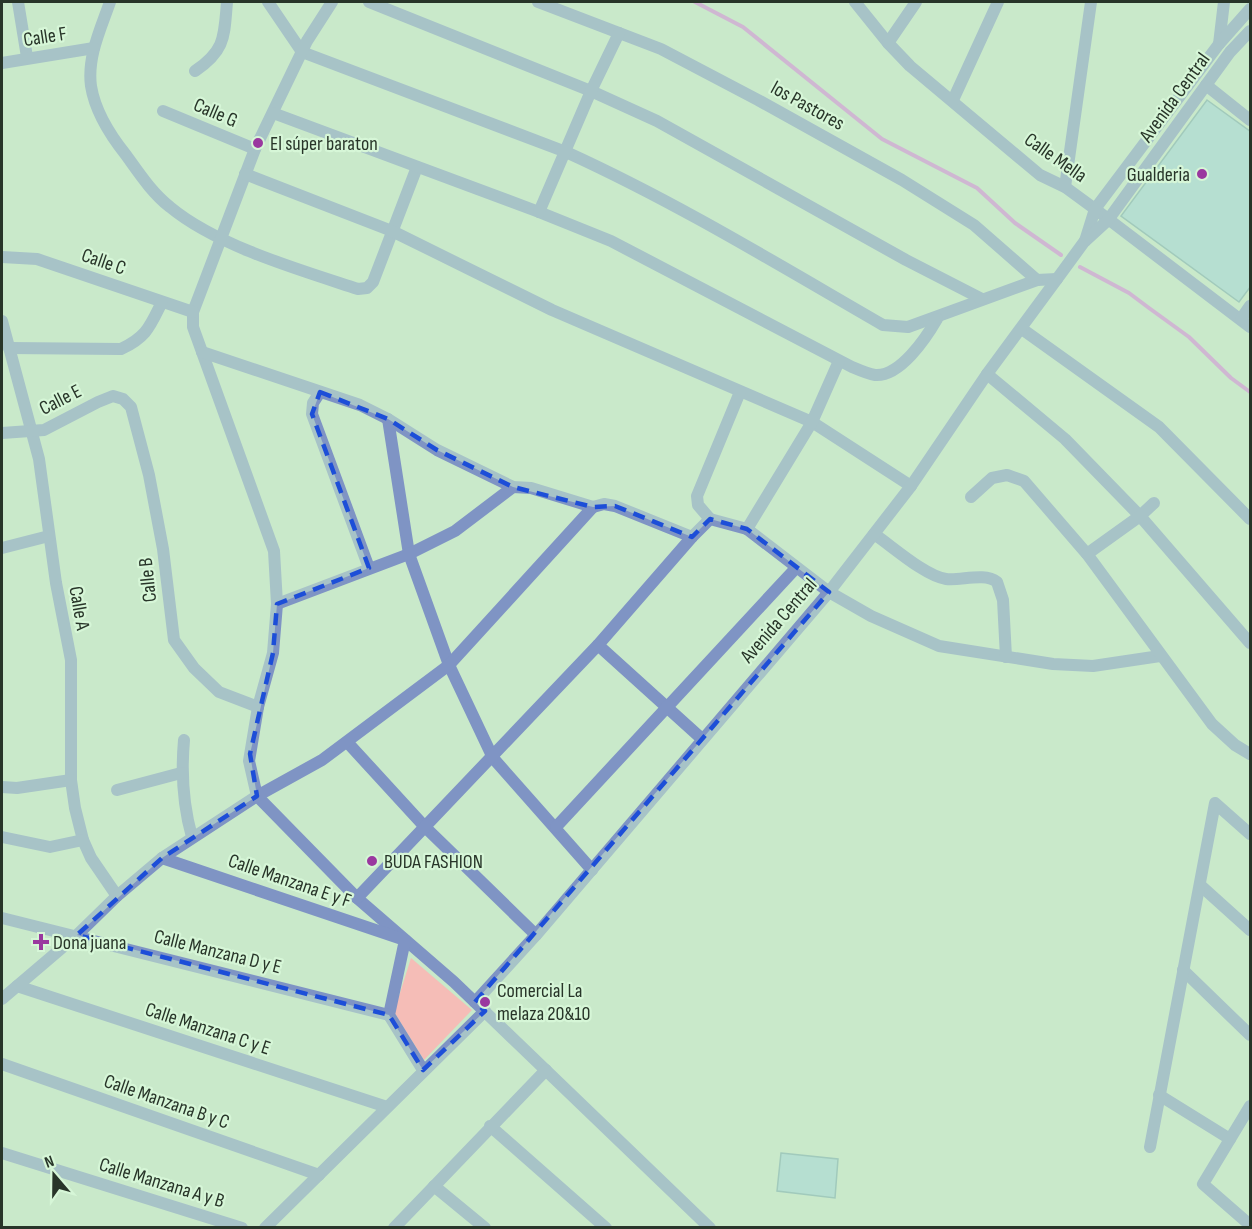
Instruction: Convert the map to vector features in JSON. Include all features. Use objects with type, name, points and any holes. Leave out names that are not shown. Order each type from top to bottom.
[{"type":"street","points":[[18,2],[27,57]]},
{"type":"street","points":[[110,2],[94,48],[91,84],[104,122],[117,143],[168,206],[186,220],[220,238],[358,289],[367,288],[373,282],[417,167]]},
{"type":"street","points":[[195,71],[213,59],[224,41],[226,2]]},
{"type":"street","points":[[268,2],[302,52],[567,152],[687,212],[883,325],[908,327],[937,319],[981,299],[1037,280],[1057,279]]},
{"type":"street","points":[[332,2],[302,52],[255,149],[193,312],[193,327],[230,423],[274,551],[277,603],[273,653],[258,707],[249,761],[256,796],[357,898],[485,1011],[710,1227]]},
{"type":"street","points":[[369,2],[591,91],[657,121],[906,261],[981,299]]},
{"type":"street","name":"los Pastores","points":[[538,2],[661,49],[902,180],[974,225],[1037,280]]},
{"type":"street","name":"Calle Mella","points":[[855,2],[888,44],[909,66],[953,100],[1040,175],[1065,187],[1246,323]]},
{"type":"street","points":[[888,44],[916,2]]},
{"type":"street","points":[[953,100],[998,2]]},
{"type":"street","points":[[1065,187],[1091,2]]},
{"type":"street","points":[[1219,44],[1224,2]]},
{"type":"street","name":"Avenida Central","points":[[1084,242],[1095,209],[1219,44],[1251,9]]},
{"type":"street","name":"Avenida Central","points":[[475,1002],[536,936],[829,592],[911,486],[987,374],[1084,242],[1108,220],[1206,85],[1251,31]]},
{"type":"street","points":[[539,212],[567,152],[591,91],[619,33]]},
{"type":"street","name":"Calle F","points":[[2,63],[27,57],[94,48]]},
{"type":"street","points":[[1206,85],[1251,120]]},
{"type":"street","name":"Calle G","points":[[163,111],[255,149]]},
{"type":"street","points":[[273,113],[539,212],[611,242],[839,360],[875,375],[887,374],[895,370],[925,340],[937,319]]},
{"type":"street","points":[[245,174],[392,231],[552,310],[812,422],[911,486]]},
{"type":"street","name":"Calle C","points":[[2,257],[37,259],[193,312]]},
{"type":"street","points":[[9,348],[121,349],[137,342],[147,333],[162,302]]},
{"type":"street","points":[[1246,323],[1251,306]]},
{"type":"street","name":"Calle A","points":[[2,321],[33,433],[46,500],[65,638],[71,660],[71,780],[83,840],[91,858],[117,896]]},
{"type":"street","points":[[1022,328],[1160,427],[1251,519]]},
{"type":"street","points":[[202,352],[360,405],[388,419],[437,450],[513,487],[531,488],[593,507],[604,504],[615,506],[692,537]]},
{"type":"street","points":[[747,529],[812,422],[839,360]]},
{"type":"street","points":[[987,374],[1065,439],[1140,516],[1251,643]]},
{"type":"street","points":[[321,392],[313,403],[312,414],[369,568]]},
{"type":"street","points":[[740,392],[697,496],[698,505],[710,519],[747,529],[829,592],[871,616],[939,646],[1006,657],[1093,666],[1160,656]]},
{"type":"street","name":"Calle E","points":[[2,433],[33,433],[113,396],[123,399],[131,407]]},
{"type":"street","name":"Calle B","points":[[131,407],[149,475],[163,549],[174,640],[194,668],[219,692],[258,707]]},
{"type":"street","points":[[388,419],[409,554],[449,665],[493,758],[592,870]]},
{"type":"street","points":[[971,497],[992,478],[1016,477],[1024,481],[1087,554],[1212,724],[1234,745],[1251,754]]},
{"type":"street","points":[[277,603],[409,554],[455,531],[513,487]]},
{"type":"street","points":[[1087,554],[1140,516],[1154,503]]},
{"type":"street","points":[[2,999],[162,858],[256,796],[348,743],[449,665],[593,507]]},
{"type":"street","points":[[357,898],[493,758],[710,519]]},
{"type":"street","points":[[874,534],[938,577],[954,580],[989,578],[997,582],[1004,600],[1006,657]]},
{"type":"street","points":[[2,548],[50,537]]},
{"type":"street","points":[[555,827],[796,568]]},
{"type":"street","points":[[598,645],[665,708],[702,739]]},
{"type":"street","points":[[184,740],[181,773],[186,816],[192,837]]},
{"type":"street","points":[[348,743],[425,827],[536,936]]},
{"type":"street","points":[[117,790],[181,773]]},
{"type":"street","points":[[2,787],[17,788],[71,780]]},
{"type":"street","points":[[1150,1146],[1215,803],[1246,830],[1251,816]]},
{"type":"street","points":[[2,837],[50,847],[83,840]]},
{"type":"street","name":"Calle Manzana E y F","points":[[162,858],[405,940]]},
{"type":"street","points":[[1200,885],[1251,930]]},
{"type":"street","name":"Calle Manzana D y E","points":[[2,918],[389,1015]]},
{"type":"street","points":[[405,940],[389,1015],[423,1070]]},
{"type":"street","points":[[1183,970],[1251,1035]]},
{"type":"street","name":"Calle Manzana C y E","points":[[17,986],[387,1107]]},
{"type":"street","points":[[265,1227],[485,1011]]},
{"type":"street","name":"Calle Manzana B y C","points":[[2,1064],[319,1175]]},
{"type":"street","points":[[394,1227],[490,1125],[546,1070]]},
{"type":"street","points":[[1159,1095],[1230,1139]]},
{"type":"street","points":[[1250,1110],[1203,1184],[1251,1226]]},
{"type":"street","points":[[490,1125],[606,1227]]},
{"type":"street","name":"Calle Manzana A y B","points":[[2,1153],[243,1227]]},
{"type":"street","points":[[434,1186],[485,1227]]},
{"type":"highlighted area","points":[[320,392],[388,419],[437,450],[513,487],[593,507],[615,506],[692,537],[710,519],[747,529],[829,592],[475,1002],[485,1011],[423,1070],[389,1015],[77,935],[162,858],[257,796],[250,754],[273,653],[277,604],[369,568],[312,414]]},
{"type":"shaded area","points":[[411,958],[472,1010],[424,1060],[394,1012]]},
{"type":"building","name":"Gualderia","points":[[1207,100],[1251,132],[1251,286],[1239,302],[1121,216]]},
{"type":"building","points":[[781,1153],[838,1159],[835,1198],[777,1191]]},
{"type":"waterway","points":[[695,2],[743,27],[882,139],[977,188],[1015,223],[1061,255]]},
{"type":"waterway","points":[[1080,267],[1129,293],[1189,337],[1231,378],[1250,392]]},
{"type":"place","name":"El súper baraton","points":[[258,143]]},
{"type":"place","name":"Gualderia","points":[[1202,174]]},
{"type":"place","name":"BUDA FASHION","points":[[372,861]]},
{"type":"place","name":"Dona juana","points":[[41,942]]},
{"type":"place","name":"Comercial La melaza 20&10","points":[[485,1002]]}]
